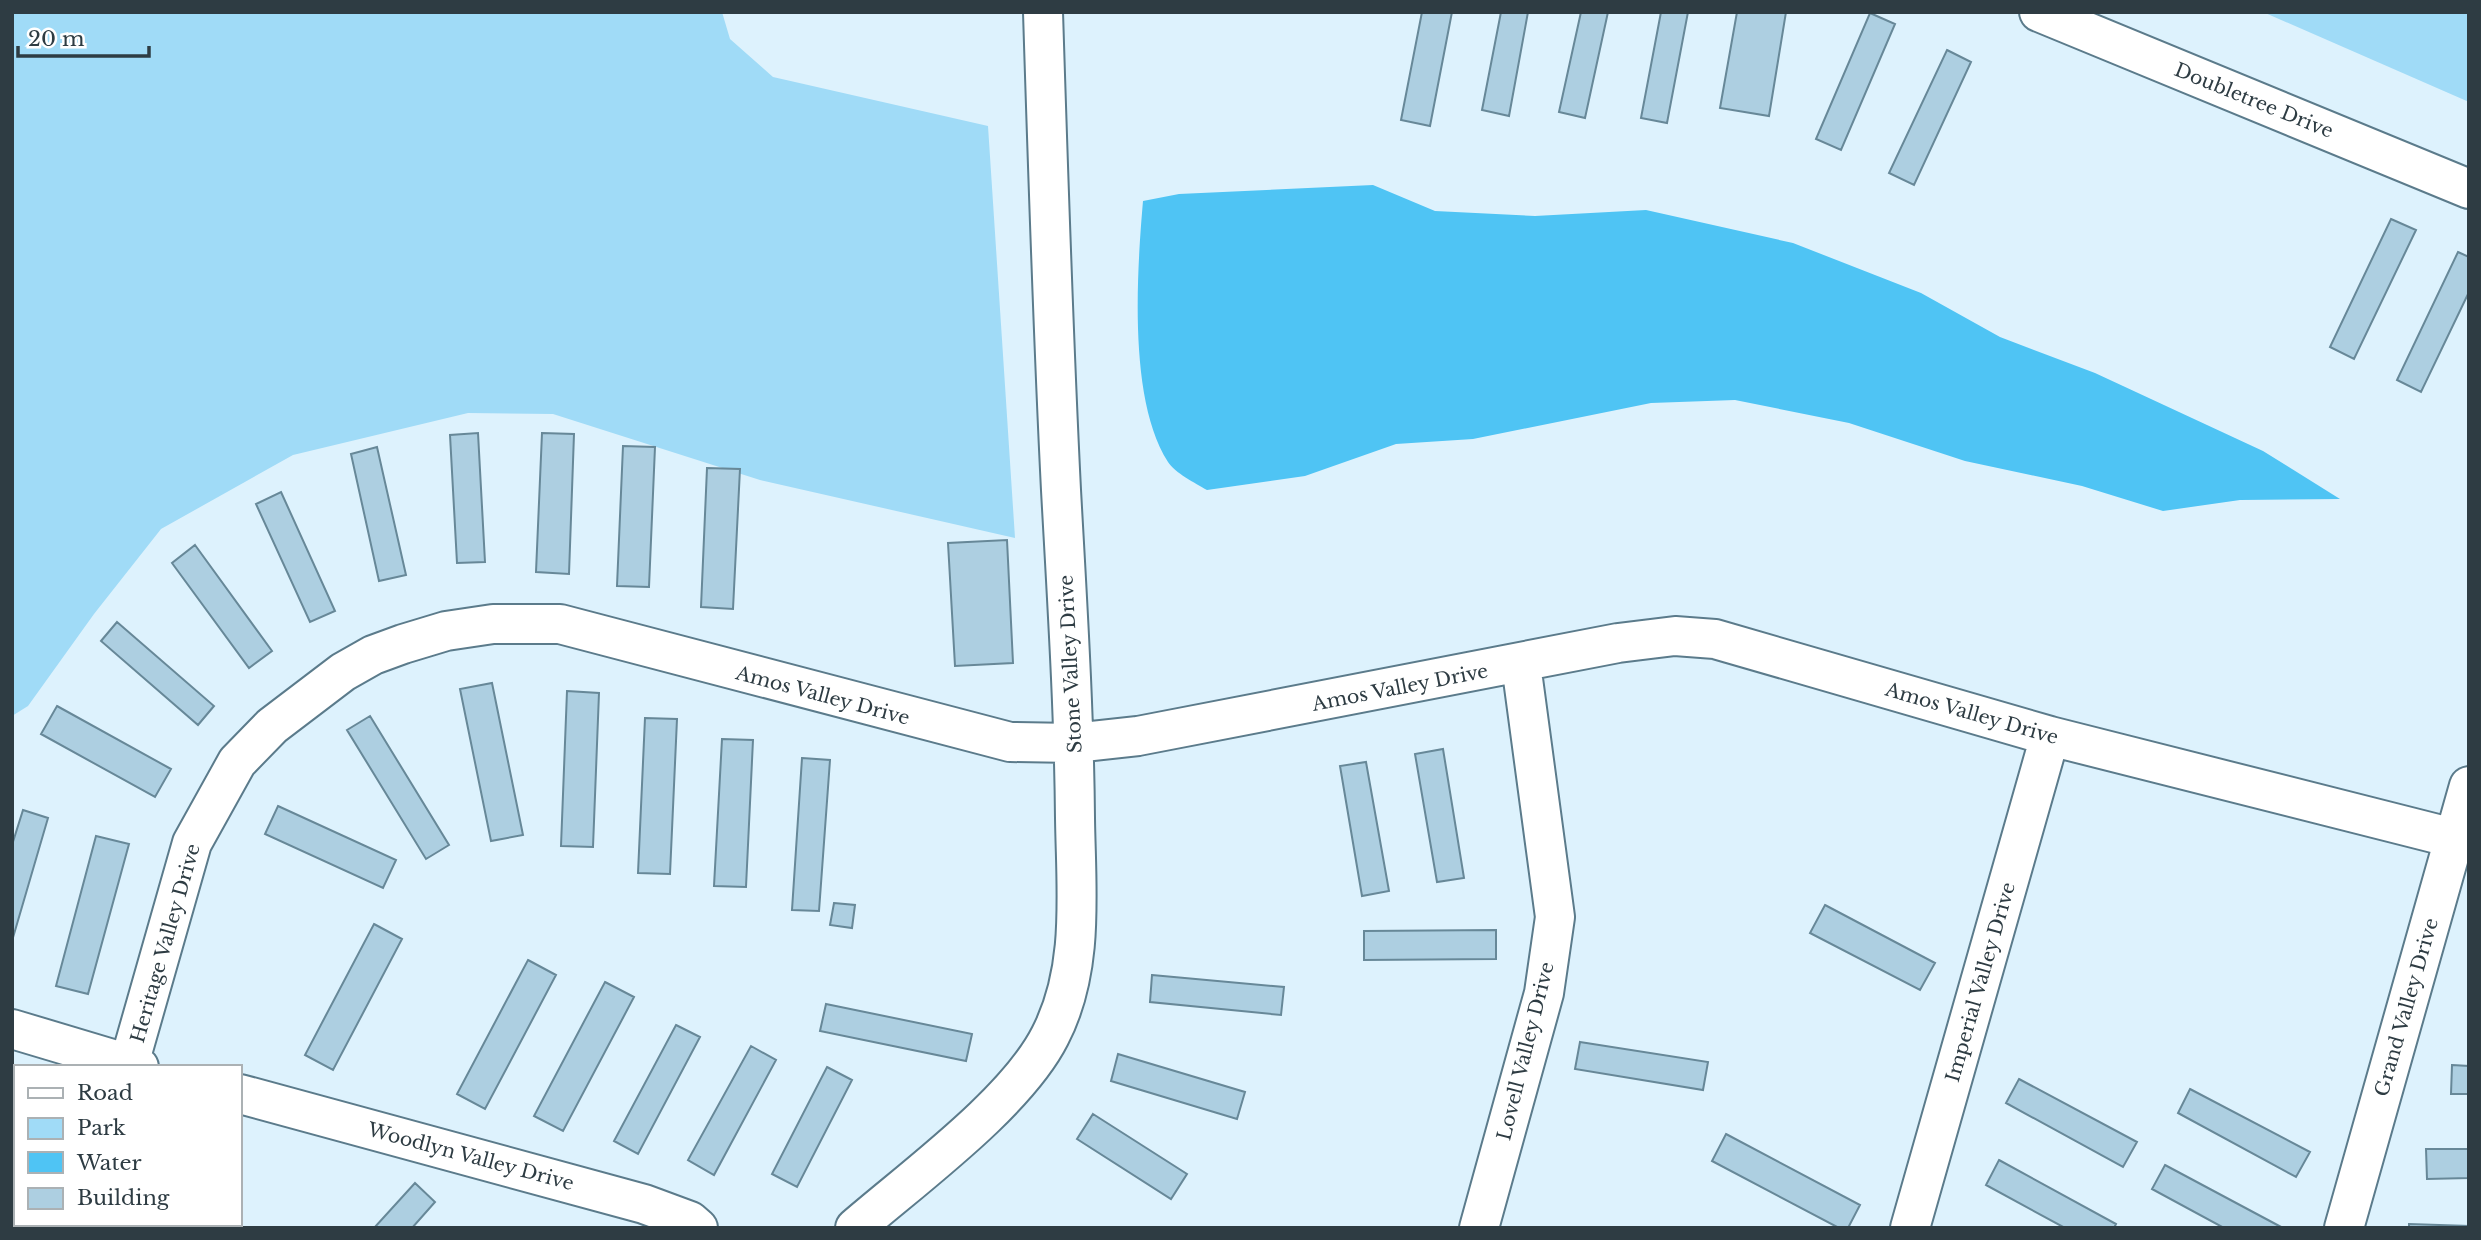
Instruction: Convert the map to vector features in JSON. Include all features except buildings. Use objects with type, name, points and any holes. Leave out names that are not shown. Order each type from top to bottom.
[{"type":"street","name":"Stone Valley Drive","points":[[855,1228],[991,1110],[1029,1072],[1050,1037],[1069,994],[1076,927],[1074,743],[1054,354],[1043,12]]},
{"type":"street","name":"Doubletree Drive","points":[[2039,12],[2469,189]]},
{"type":"street","name":"Amos Valley Drive","points":[[343,672],[373,655],[446,631],[493,624],[560,624],[1010,742],[1074,743],[1138,736],[1521,664],[1618,643],[1675,636],[1715,639],[2050,736],[2461,841]]},
{"type":"street","name":"Lovell Valley Drive","points":[[1479,1228],[1544,993],[1555,917],[1521,664]]},
{"type":"street","name":"Heritage Valley Drive","points":[[134,1065],[192,843],[215,799],[237,762],[272,726],[343,672]]},
{"type":"street","name":"Imperial Valley Drive","points":[[1910,1228],[2050,736]]},
{"type":"street","name":"Grand Valley Drive","points":[[2344,1228],[2461,841],[2469,786]]},
{"type":"street","points":[[12,1029],[134,1065]]},
{"type":"street","name":"Woodlyn Valley Drive","points":[[242,1095],[643,1204],[690,1222],[698,1228]]},
{"type":"green space","points":[[12,12],[722,12],[730,39],[773,77],[988,126],[1015,538],[760,480],[553,414],[468,413],[293,455],[161,529],[94,614],[28,706],[12,716]]},
{"type":"green space","points":[[2263,12],[2469,12],[2469,102]]},
{"type":"green space","points":[[12,1110],[14,1226],[86,1226],[12,1228]]},
{"type":"water","points":[[1373,185],[1435,211],[1535,216],[1646,210],[1793,243],[1921,293],[2000,337],[2095,373],[2263,451],[2340,499],[2240,500],[2163,511],[2082,486],[1965,461],[1849,423],[1735,400],[1651,403],[1473,439],[1396,444],[1305,476],[1207,490],[1186,478],[1168,462],[1155,436],[1146,405],[1138,335],[1143,201],[1179,194]]}]
